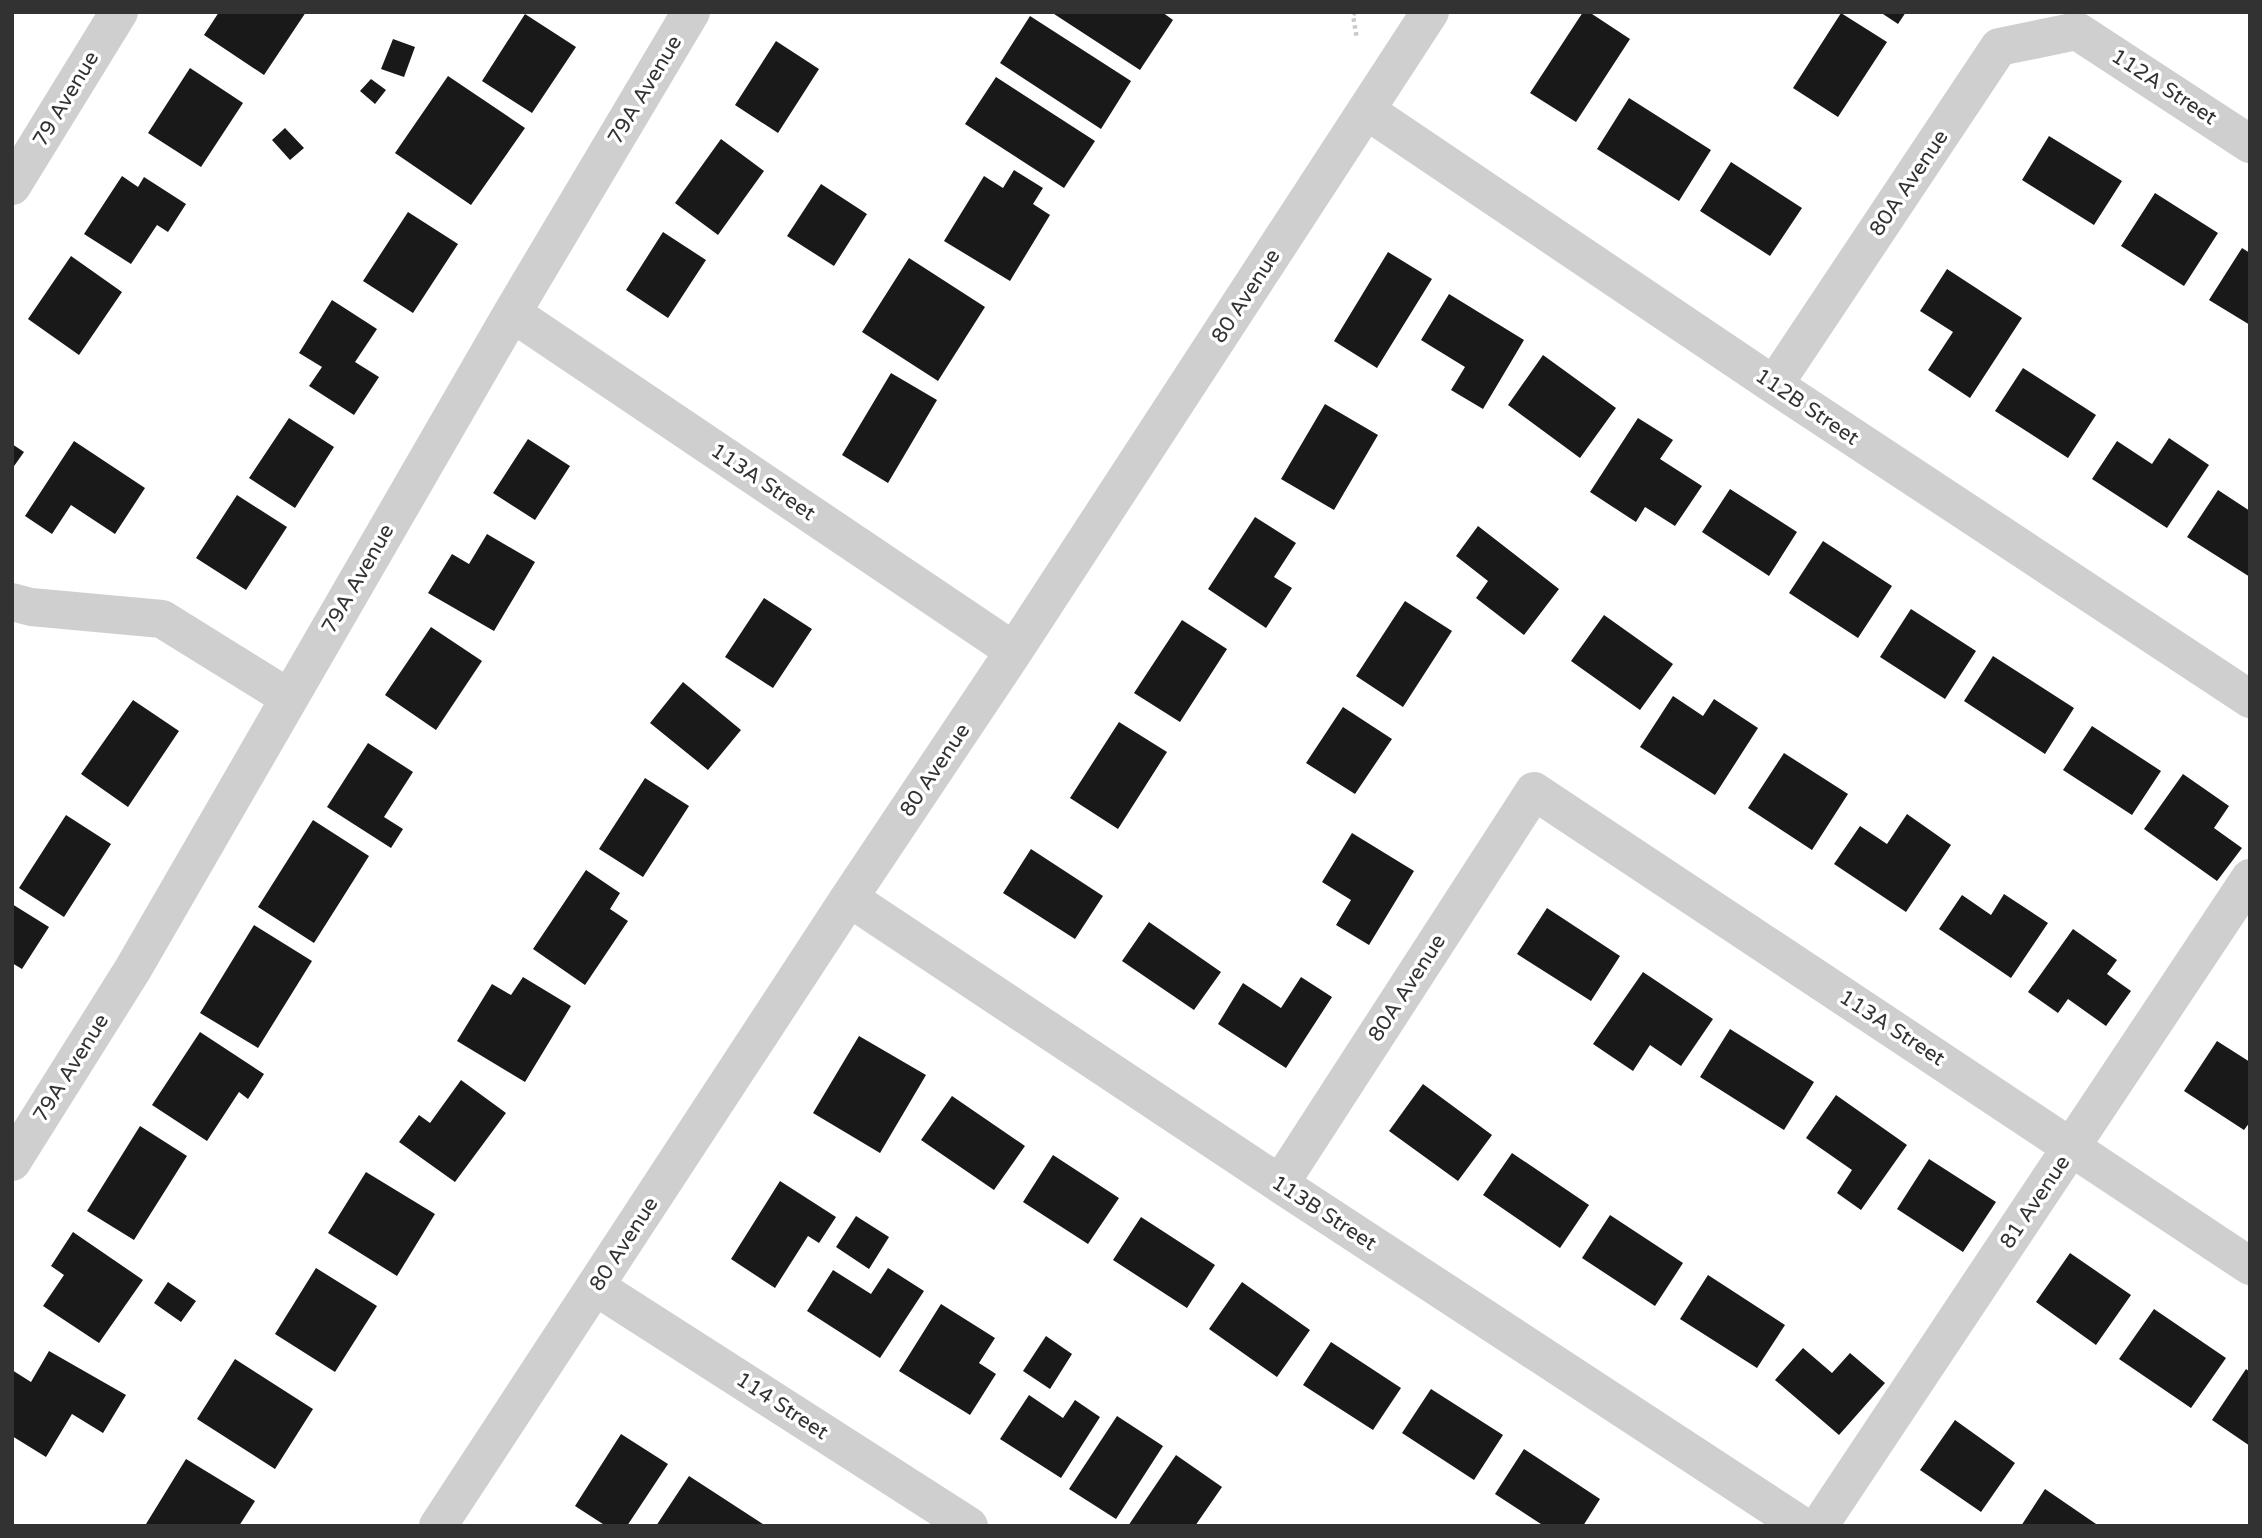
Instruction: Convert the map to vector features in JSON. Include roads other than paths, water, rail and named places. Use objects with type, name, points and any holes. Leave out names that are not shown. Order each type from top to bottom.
[{"type":"street","name":"79 Avenue","points":[[12,186],[119,12]]},
{"type":"street","name":"79A Avenue","points":[[16,1146],[133,969],[512,313],[691,12]]},
{"type":"street","name":"80 Avenue","points":[[438,1526],[1014,651],[1430,12]]},
{"type":"street","name":"112A Street","points":[[2077,31],[2250,144]]},
{"type":"street","name":"80A Avenue","points":[[1774,385],[1999,47],[2077,31]]},
{"type":"street","name":"112B Street","points":[[1367,111],[1774,385],[2250,699]]},
{"type":"street","name":"113A Street","points":[[512,313],[1014,651]]},
{"type":"street","points":[[12,602],[31,607],[162,619],[289,698]]},
{"type":"street","name":"113A Street","points":[[1534,791],[2250,1266]]},
{"type":"street","name":"80A Avenue","points":[[1280,1184],[1534,791]]},
{"type":"street","name":"81 Avenue","points":[[1819,1526],[2250,878]]},
{"type":"street","name":"113B Street","points":[[849,898],[1802,1526]]},
{"type":"street","name":"114 Street","points":[[596,1287],[968,1526]]}]
